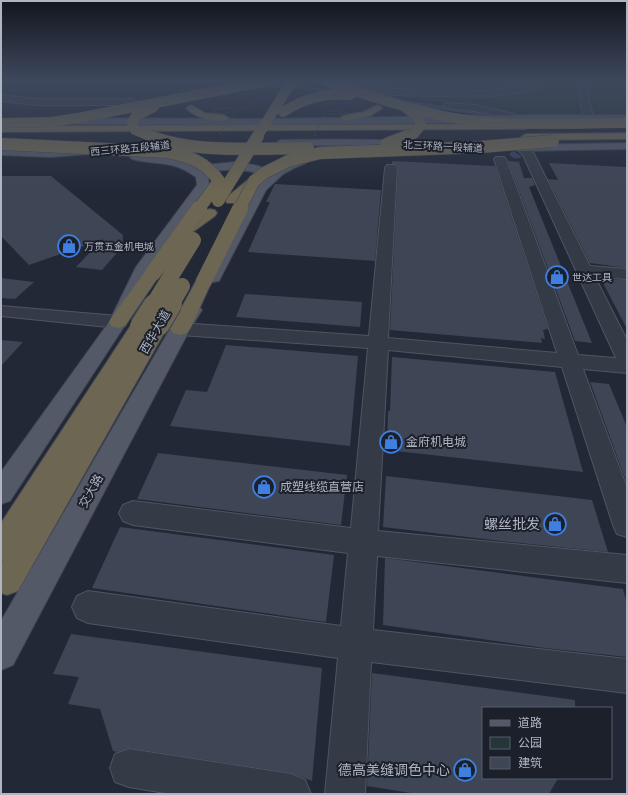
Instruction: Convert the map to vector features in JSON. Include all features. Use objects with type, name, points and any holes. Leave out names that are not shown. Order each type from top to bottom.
[{"type":"highway","points":[[1,122],[37,123],[77,118]]},
{"type":"highway","points":[[135,118],[132,122],[135,130],[144,135],[164,141],[214,146]]},
{"type":"highway","points":[[1,128],[208,118]]},
{"type":"highway","points":[[226,118],[257,122]]},
{"type":"highway","name":"西华大道","points":[[8,582],[149,326],[217,214],[271,118]]},
{"type":"highway","points":[[316,121],[344,118]]},
{"type":"highway","points":[[373,118],[627,126]]},
{"type":"highway","points":[[361,148],[382,145],[414,134],[421,125],[419,118]]},
{"type":"highway","points":[[462,118],[489,122],[627,123]]},
{"type":"highway","points":[[1,144],[627,136]]},
{"type":"highway","points":[[1,144],[361,148],[627,141]]},
{"type":"highway","points":[[1,144],[167,152],[185,156],[206,164],[219,181],[225,200],[264,173],[288,161],[320,153],[481,147],[553,142]]},
{"type":"highway","points":[[149,326],[153,273],[219,181]]},
{"type":"highway","points":[[149,326],[196,278],[221,232],[254,181]]},
{"type":"highway","points":[[181,234],[217,214],[221,232]]},
{"type":"highway","name":"西华大道","points":[[1,548],[149,326]]},
{"type":"main road","name":"西三环路五段辅道","points":[[1,122],[257,122],[266,118]]},
{"type":"main road","points":[[295,118],[316,121],[513,118]]},
{"type":"main road","name":"西三环路五段辅道","points":[[1,144],[50,154],[157,145],[261,140]]},
{"type":"main road","name":"北三环路一段辅道","points":[[261,140],[376,143],[492,154],[522,148],[627,146]]},
{"type":"main road","points":[[50,154],[152,158],[184,164],[202,176],[203,185],[144,266],[149,326]]},
{"type":"main road","points":[[1,493],[149,326],[216,273],[260,190],[274,175],[297,162],[313,159],[492,154]]},
{"type":"main road","points":[[194,170],[218,165],[247,166],[260,168],[274,175]]},
{"type":"main road","name":"交大路","points":[[1,653],[36,590],[149,326]]},
{"type":"main road","points":[[1,624],[36,590]]},
{"type":"street","points":[[38,121],[62,118]]},
{"type":"street","points":[[522,148],[528,154],[627,360]]},
{"type":"street","points":[[492,154],[569,360],[627,525]]},
{"type":"street","points":[[345,794],[391,168]]},
{"type":"street","points":[[584,271],[627,274]]},
{"type":"street","points":[[1,311],[149,326],[378,343],[627,366]]},
{"type":"street","points":[[133,513],[364,542],[627,569]]},
{"type":"street","points":[[88,607],[356,644],[627,676]]},
{"type":"street","points":[[129,768],[291,794]]},
{"type":"path","points":[[314,136],[323,118]]},
{"type":"building","points":[[392,161],[495,166],[548,329],[543,330],[545,339],[541,338],[542,343],[390,330],[398,168],[396,164],[392,164]]},
{"type":"building","points":[[508,161],[519,162],[524,178],[532,178],[535,185],[529,187],[592,343],[575,341]]},
{"type":"building","points":[[549,163],[627,167],[627,268],[590,263],[548,179],[558,180]]},
{"type":"building","points":[[1,176],[51,176],[123,235],[122,247],[102,270],[76,267],[103,239],[29,265],[1,236]]},
{"type":"building","points":[[275,184],[381,190],[375,261],[248,252],[270,202],[266,202]]},
{"type":"building","points":[[1,278],[34,282],[15,299],[1,298]]},
{"type":"building","points":[[601,279],[627,280],[627,329]]},
{"type":"building","points":[[245,294],[362,302],[360,327],[236,317]]},
{"type":"building","points":[[1,340],[23,342],[1,366]]},
{"type":"building","points":[[226,345],[358,356],[350,446],[170,426],[186,390],[207,392]]},
{"type":"building","points":[[392,357],[555,372],[583,472],[387,450]]},
{"type":"building","points":[[590,382],[609,384],[627,427],[627,484]]},
{"type":"building","points":[[158,453],[347,475],[341,525],[137,499]]},
{"type":"building","points":[[386,476],[592,500],[608,552],[383,527]]},
{"type":"building","points":[[120,527],[334,555],[326,622],[92,588]]},
{"type":"building","points":[[385,558],[623,589],[627,604],[627,657],[545,648],[383,625]]},
{"type":"building","points":[[71,634],[322,668],[312,781],[291,773],[129,748],[117,752],[113,751],[100,709],[68,704],[79,677],[53,674]]},
{"type":"building","points":[[372,673],[575,700],[575,707],[482,707],[482,779],[557,779],[549,794],[417,794],[367,786]]},
{"type":"waterway","points":[[513,154],[517,156]]},
{"type":"place","name":"万贯五金机电城","points":[[69,246]]},
{"type":"place","name":"世达工具","points":[[557,277]]},
{"type":"place","name":"金府机电城","points":[[391,442]]},
{"type":"place","name":"成塑线缆直营店","points":[[264,487]]},
{"type":"place","name":"螺丝批发","points":[[555,524]]},
{"type":"place","name":"德高美缝调色中心","points":[[465,770]]}]
